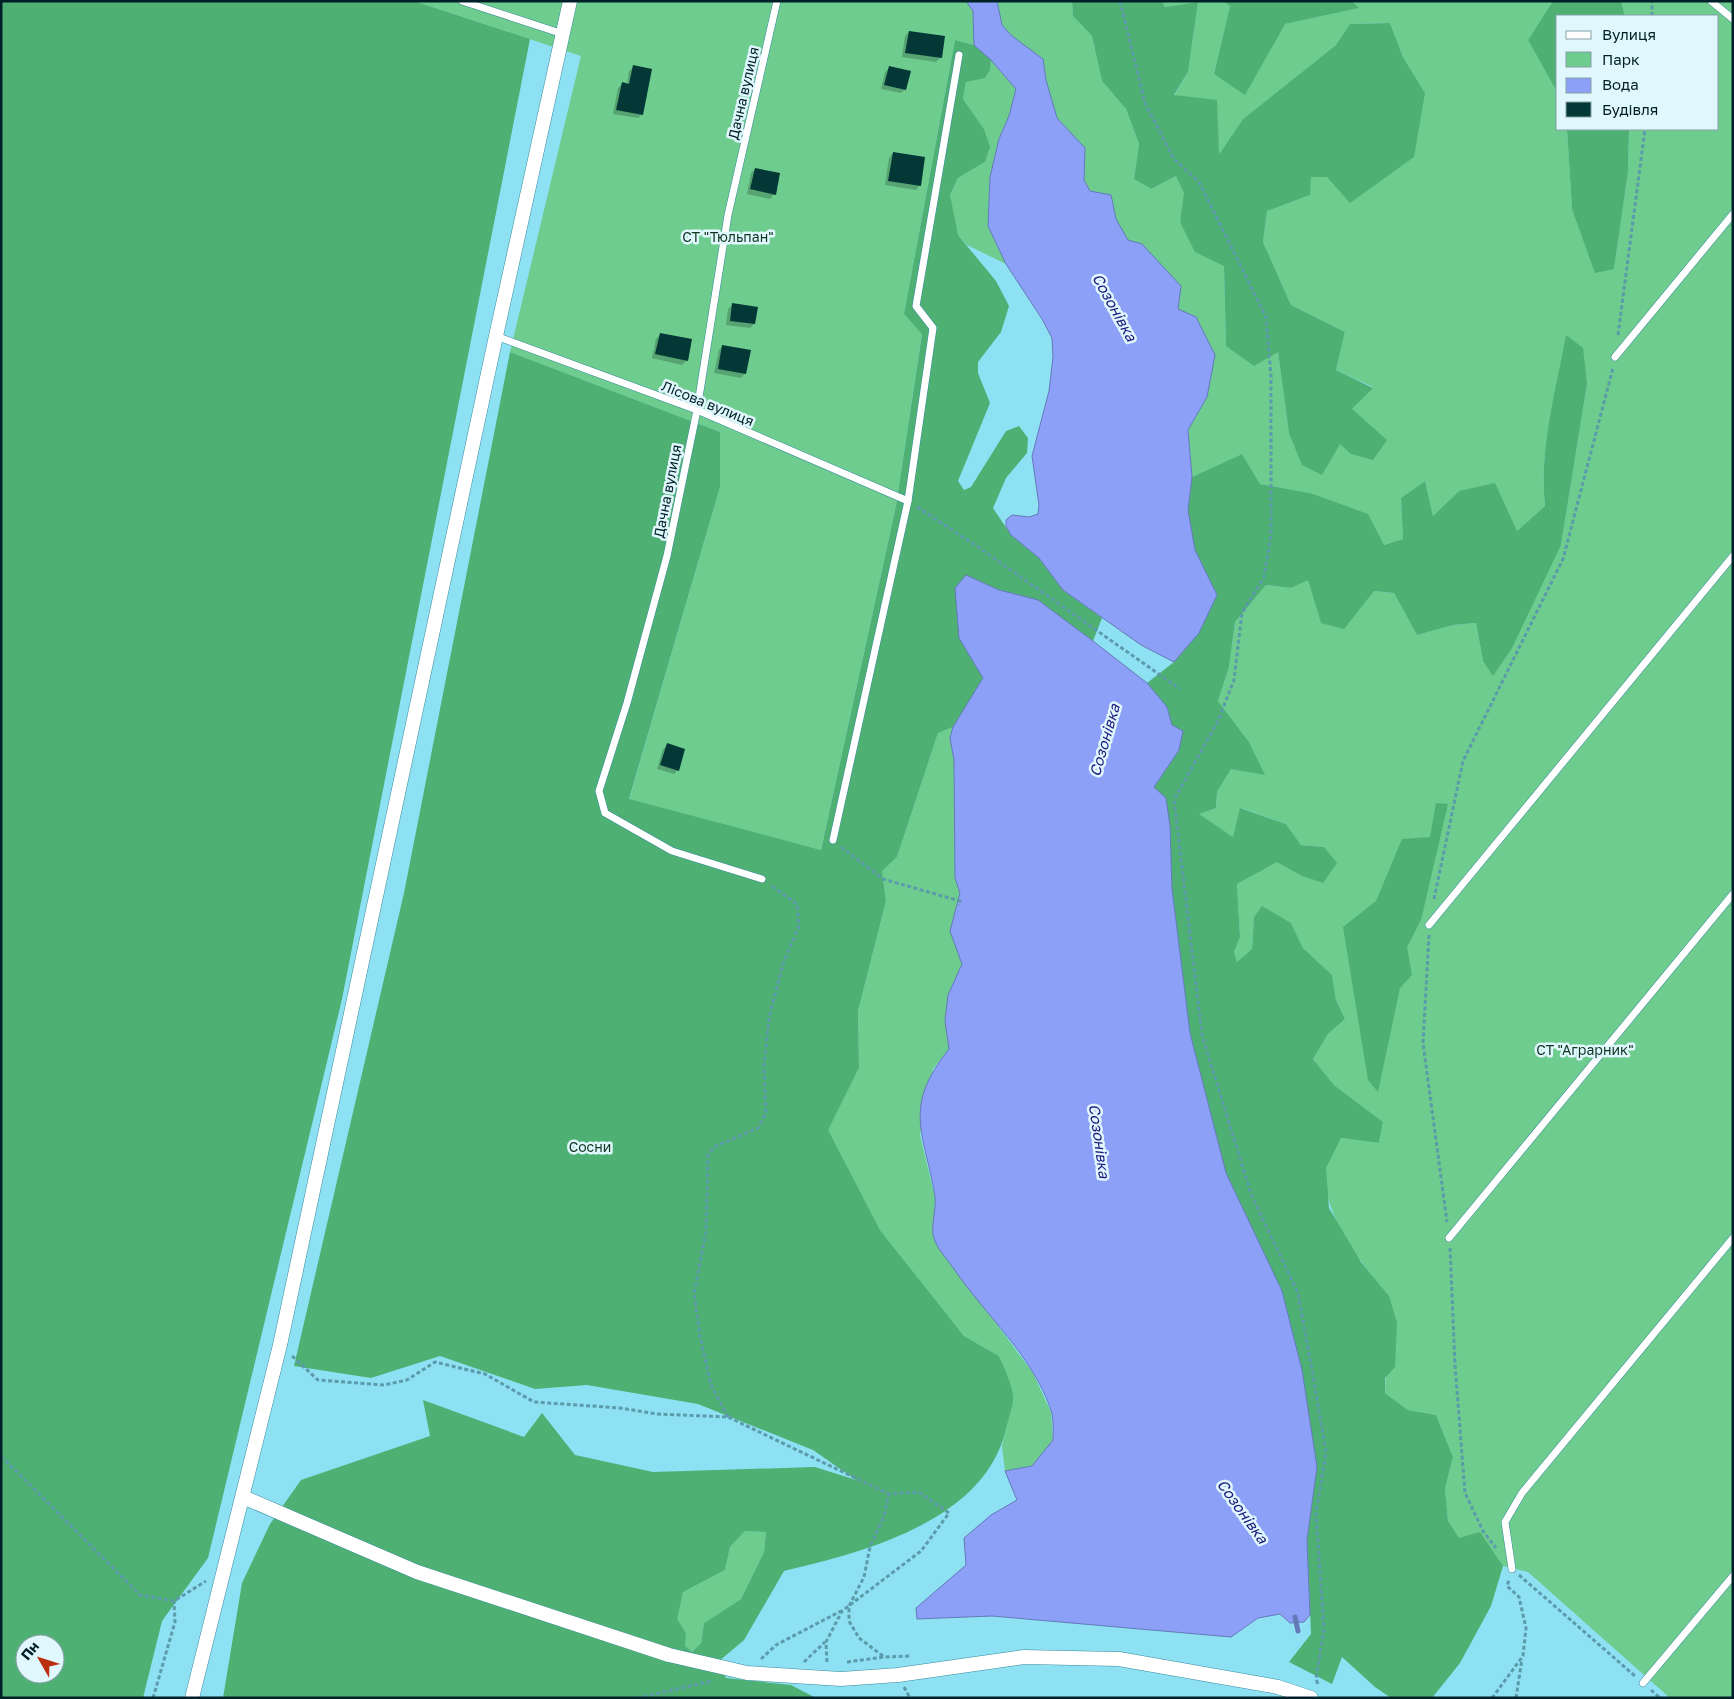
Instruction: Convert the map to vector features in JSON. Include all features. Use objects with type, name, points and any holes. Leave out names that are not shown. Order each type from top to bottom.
[{"type":"street","points":[[192,1698],[222,1570],[244,1497],[280,1345],[496,336],[570,1]]},
{"type":"street","points":[[244,1497],[417,1572],[669,1655],[747,1673],[840,1679],[898,1675],[1024,1657],[1119,1660],[1316,1695]]},
{"type":"lane","points":[[462,1],[564,34]]},
{"type":"lane","name":"Дачна вулиця","points":[[762,879],[672,851],[605,813],[599,791],[627,703],[667,556],[697,410],[728,215],[777,1]]},
{"type":"lane","points":[[1711,1],[1733,19]]},
{"type":"lane","points":[[833,840],[908,501],[933,328],[916,306],[959,55]]},
{"type":"lane","points":[[1615,357],[1733,214]]},
{"type":"lane","name":"Лісова вулиця","points":[[496,336],[697,410],[908,501]]},
{"type":"lane","points":[[1429,925],[1733,556]]},
{"type":"lane","points":[[1449,1238],[1733,894]]},
{"type":"lane","points":[[1512,1569],[1505,1522],[1522,1493],[1733,1238]]},
{"type":"lane","points":[[1643,1683],[1733,1576]]},
{"type":"path","points":[[1120,1],[1145,103],[1174,158],[1199,182],[1266,317],[1271,376],[1271,534],[1264,577],[1242,613],[1234,680],[1218,721],[1174,800],[1202,1035],[1251,1194],[1298,1293],[1326,1452],[1316,1514],[1324,1629],[1316,1678],[1316,1695]]},
{"type":"path","points":[[1652,1],[1652,15]]},
{"type":"path","points":[[1645,130],[1615,357],[1563,559],[1462,761],[1429,925],[1423,1043],[1449,1238],[1455,1365],[1465,1493],[1483,1531],[1512,1569],[1660,1698]]},
{"type":"path","points":[[908,501],[978,547],[1180,689]]},
{"type":"path","points":[[833,840],[883,879],[960,901],[958,905]]},
{"type":"path","points":[[728,1417],[711,1385],[700,1336],[694,1294],[706,1232],[708,1155],[714,1147],[758,1128],[766,1113],[764,1066],[769,1018],[783,964],[799,926],[797,904],[762,879]]},
{"type":"path","points":[[280,1345],[318,1380],[384,1384],[407,1380],[436,1362],[485,1374],[534,1402],[620,1408],[658,1414],[728,1417],[889,1494],[919,1492],[949,1513],[921,1551],[842,1611],[776,1645],[747,1673]]},
{"type":"path","points":[[1,1456],[140,1595],[174,1601],[222,1570]]},
{"type":"path","points":[[884,1656],[859,1638],[849,1621],[848,1606],[864,1577],[870,1547],[884,1516],[889,1494]]},
{"type":"path","points":[[1512,1569],[1507,1586],[1519,1598],[1526,1628],[1516,1698]]},
{"type":"path","points":[[153,1698],[175,1622],[174,1601]]},
{"type":"path","points":[[790,1676],[826,1642],[842,1611]]},
{"type":"path","points":[[826,1642],[827,1664],[840,1679]]},
{"type":"path","points":[[1492,1698],[1523,1656]]},
{"type":"path","points":[[637,1698],[719,1680]]},
{"type":"green space","points":[[1,1],[414,1],[530,39],[342,999],[208,1558],[162,1621],[143,1698],[1,1698]]},
{"type":"green space","name":"СТ \"Тюльпан\"","points":[[414,1],[966,1],[973,11],[974,45],[955,40],[904,314],[922,333],[896,506],[821,850],[629,800],[720,487],[720,432],[510,352],[581,56]]},
{"type":"green space","name":"СТ \"Аграрник\"","points":[[997,1],[1072,1],[1073,16],[1092,36],[1102,81],[1126,109],[1139,144],[1134,179],[1151,189],[1176,176],[1185,193],[1180,222],[1224,266],[1226,346],[1278,352],[1289,433],[1352,409],[1373,387],[1336,370],[1345,332],[1291,305],[1263,242],[1267,211],[1310,195],[1310,177],[1327,177],[1425,93],[1403,57],[1390,23],[1351,24],[1336,45],[1243,119],[1218,155],[1174,96],[1188,72],[1198,2],[1165,7],[1162,1],[1222,1],[1230,6],[1214,74],[1285,24],[1358,8],[1352,1],[1553,1],[1528,40],[1556,90],[1556,130],[1567,130],[1572,209],[1614,269],[1628,172],[1629,130],[1719,130],[1719,15],[1625,15],[1621,1],[1733,1],[1733,1698],[1670,1698],[1528,1572],[1503,1566],[1480,1533],[1459,1539],[1448,1521],[1445,1489],[1453,1457],[1436,1415],[1408,1410],[1385,1393],[1389,1296],[1345,1237],[1336,1220],[1326,1185],[1327,1164],[1341,1138],[1379,1143],[1383,1122],[1334,1085],[1313,1059],[1328,1034],[1345,1019],[1336,1000],[1332,975],[1303,948],[1291,923],[1254,917],[1252,949],[1237,962],[1234,952],[1240,937],[1237,884],[1277,861],[1300,875],[1324,847],[1301,845],[1286,824],[1241,808],[1233,837],[1198,814],[1216,808],[1217,792],[1231,769],[1264,774],[1249,742],[1218,701],[1229,667],[1235,622],[1266,585],[1291,588],[1308,579],[1321,623],[1374,591],[1394,593],[1417,635],[1453,625],[1476,623],[1483,661],[1561,545],[1587,384],[1557,386],[1550,415],[1546,445],[1544,475],[1545,506],[1517,531],[1459,491],[1433,516],[1425,481],[1401,498],[1403,539],[1384,545],[1310,493],[1260,484],[1242,454],[1192,477],[1188,430],[1207,397],[1178,309],[1128,240],[1116,219],[1111,195],[1090,191],[1084,180],[1085,148],[1057,118],[1046,80],[1043,59],[1012,36],[1002,25]]},
{"type":"green space","points":[[1072,1],[1162,1],[1165,7],[1198,2],[1188,72],[1174,95],[1217,100],[1219,154],[1243,119],[1336,45],[1350,24],[1390,23],[1403,57],[1425,93],[1414,157],[1350,203],[1327,177],[1311,177],[1310,195],[1267,211],[1263,242],[1291,305],[1345,332],[1336,370],[1373,388],[1352,409],[1387,440],[1373,460],[1351,454],[1340,444],[1322,475],[1302,465],[1289,433],[1278,352],[1254,366],[1226,346],[1224,266],[1195,252],[1180,222],[1184,193],[1176,176],[1151,189],[1134,179],[1139,144],[1126,109],[1102,81],[1092,36],[1073,16]]},
{"type":"green space","points":[[1222,1],[1352,1],[1359,8],[1285,24],[1245,95],[1214,74],[1230,6]]},
{"type":"green space","points":[[1553,1],[1621,1],[1625,15],[1556,15],[1556,90],[1528,40]]},
{"type":"green space","name":"Сосни","points":[[955,40],[974,45],[991,60],[990,70],[985,78],[966,82],[963,99],[984,129],[990,147],[985,162],[958,178],[950,195],[958,235],[996,281],[1009,306],[1001,332],[978,362],[978,373],[990,403],[958,481],[964,490],[971,487],[1006,431],[1019,426],[1028,438],[1027,453],[1006,478],[993,508],[1011,535],[1039,558],[1063,590],[1102,618],[1093,641],[1038,600],[999,590],[966,575],[959,638],[983,678],[953,727],[938,733],[897,857],[882,871],[886,901],[858,1011],[859,1068],[828,1130],[880,1230],[964,1336],[999,1356],[1011,1385],[1013,1399],[1006,1429],[994,1461],[974,1487],[948,1509],[917,1527],[884,1542],[849,1554],[784,1571],[744,1640],[718,1662],[726,1678],[791,1685],[816,1698],[223,1698],[242,1583],[270,1524],[301,1480],[430,1436],[423,1400],[524,1437],[542,1413],[575,1455],[653,1472],[815,1467],[856,1480],[813,1450],[698,1404],[587,1385],[535,1389],[440,1356],[371,1378],[294,1366],[404,893],[510,352],[720,432],[720,487],[629,799],[821,850],[896,506],[922,334],[904,314]],"holes":[[[745,1531],[766,1532],[764,1552],[741,1599],[704,1623],[701,1643],[692,1652],[685,1646],[686,1633],[677,1619],[683,1592],[725,1570],[730,1547]]]},
{"type":"green space","points":[[991,60],[1016,89],[1009,116],[999,139],[990,178],[988,226],[1006,264],[967,245],[958,235],[953,218],[950,195],[958,178],[985,162],[984,129],[963,99],[966,82],[990,70]]},
{"type":"green space","points":[[1567,130],[1629,130],[1628,172],[1614,269],[1595,273],[1572,209]]},
{"type":"green space","points":[[1566,335],[1583,348],[1587,384],[1561,545],[1512,648],[1493,676],[1483,661],[1476,623],[1453,625],[1417,635],[1394,593],[1374,591],[1344,629],[1321,623],[1308,580],[1291,588],[1266,585],[1235,622],[1229,667],[1218,701],[1249,742],[1265,775],[1231,769],[1217,792],[1216,808],[1199,814],[1233,837],[1240,808],[1286,824],[1301,845],[1324,847],[1337,863],[1323,883],[1300,875],[1277,862],[1237,884],[1240,937],[1234,952],[1237,962],[1252,949],[1254,917],[1262,906],[1291,923],[1303,948],[1332,975],[1336,1000],[1345,1019],[1328,1034],[1313,1059],[1334,1085],[1383,1122],[1379,1143],[1341,1138],[1326,1168],[1329,1208],[1361,1262],[1389,1296],[1397,1323],[1395,1367],[1385,1378],[1385,1393],[1408,1410],[1436,1415],[1453,1457],[1445,1489],[1448,1521],[1459,1538],[1480,1532],[1503,1566],[1491,1606],[1460,1663],[1432,1698],[1391,1698],[1375,1687],[1342,1657],[1332,1684],[1289,1662],[1311,1634],[1307,1540],[1317,1467],[1302,1370],[1282,1291],[1226,1173],[1190,1033],[1172,889],[1170,826],[1154,787],[1179,750],[1167,707],[1147,683],[1174,662],[1217,595],[1195,550],[1188,510],[1192,477],[1242,454],[1260,484],[1310,493],[1368,514],[1384,545],[1403,539],[1401,498],[1425,481],[1433,516],[1459,491],[1495,483],[1517,531],[1545,506],[1544,463],[1546,441]]},
{"type":"green space","points":[[953,727],[950,738],[954,760],[955,878],[960,893],[951,931],[962,964],[947,1005],[949,1049],[933,1069],[920,1135],[935,1197],[934,1240],[1033,1373],[1051,1412],[1053,1440],[1032,1466],[1005,1471],[1002,1446],[1013,1396],[999,1356],[964,1336],[880,1230],[827,1130],[859,1068],[858,1011],[886,901],[882,871],[897,857],[938,733]]},
{"type":"green space","points":[[1436,803],[1448,804],[1421,920],[1407,947],[1412,975],[1400,988],[1378,1092],[1368,1080],[1343,927],[1376,901],[1402,839],[1430,837]]},
{"type":"green space","points":[[745,1531],[766,1532],[764,1552],[741,1599],[704,1623],[701,1643],[692,1652],[685,1646],[686,1633],[676,1619],[683,1592],[725,1570],[730,1547]]},
{"type":"water","points":[[966,1],[997,1],[1002,25],[1012,36],[1043,59],[1046,80],[1057,118],[1085,148],[1084,180],[1090,191],[1111,195],[1116,219],[1128,240],[1142,244],[1181,286],[1178,309],[1196,317],[1215,355],[1207,397],[1188,430],[1192,477],[1188,510],[1195,550],[1217,595],[1199,633],[1174,662],[1141,645],[1063,590],[1039,558],[1011,535],[1006,526],[1006,520],[1012,515],[1029,517],[1038,514],[1039,505],[1032,456],[1049,391],[1053,357],[1052,338],[1042,319],[1006,264],[988,226],[990,177],[999,139],[1009,116],[1016,89],[991,60],[974,45],[973,11]]},
{"type":"water","points":[[966,575],[999,590],[1038,600],[1147,683],[1167,707],[1172,725],[1183,731],[1179,750],[1154,787],[1166,798],[1170,826],[1172,889],[1190,1033],[1226,1173],[1282,1291],[1302,1370],[1317,1467],[1307,1540],[1310,1615],[1304,1622],[1290,1623],[1280,1614],[1258,1618],[1231,1637],[992,1616],[917,1619],[916,1608],[966,1565],[964,1538],[991,1515],[1017,1500],[1005,1471],[1032,1466],[1053,1440],[1051,1410],[1043,1390],[1032,1371],[941,1252],[935,1241],[933,1225],[935,1196],[920,1120],[925,1088],[934,1070],[949,1049],[945,1021],[948,995],[962,964],[950,931],[960,893],[955,878],[954,760],[950,738],[953,727],[983,678],[959,638],[955,588]]},
{"type":"building","points":[[909,31],[945,36],[942,58],[905,53]]},
{"type":"building","points":[[633,65],[652,69],[643,115],[616,110],[622,82],[629,84]]},
{"type":"building","points":[[889,66],[911,71],[906,90],[884,85]]},
{"type":"building","points":[[893,152],[925,157],[921,186],[888,181]]},
{"type":"building","points":[[755,168],[780,173],[776,195],[750,189]]},
{"type":"building","points":[[732,303],[758,307],[755,324],[730,321]]},
{"type":"building","points":[[660,333],[692,339],[688,361],[655,354]]},
{"type":"building","points":[[722,345],[751,350],[746,374],[718,369]]},
{"type":"building","points":[[667,743],[685,749],[679,771],[660,765]]},
{"type":"waterway","name":"Созонівка","points":[[1295,1617],[1298,1631]]}]
